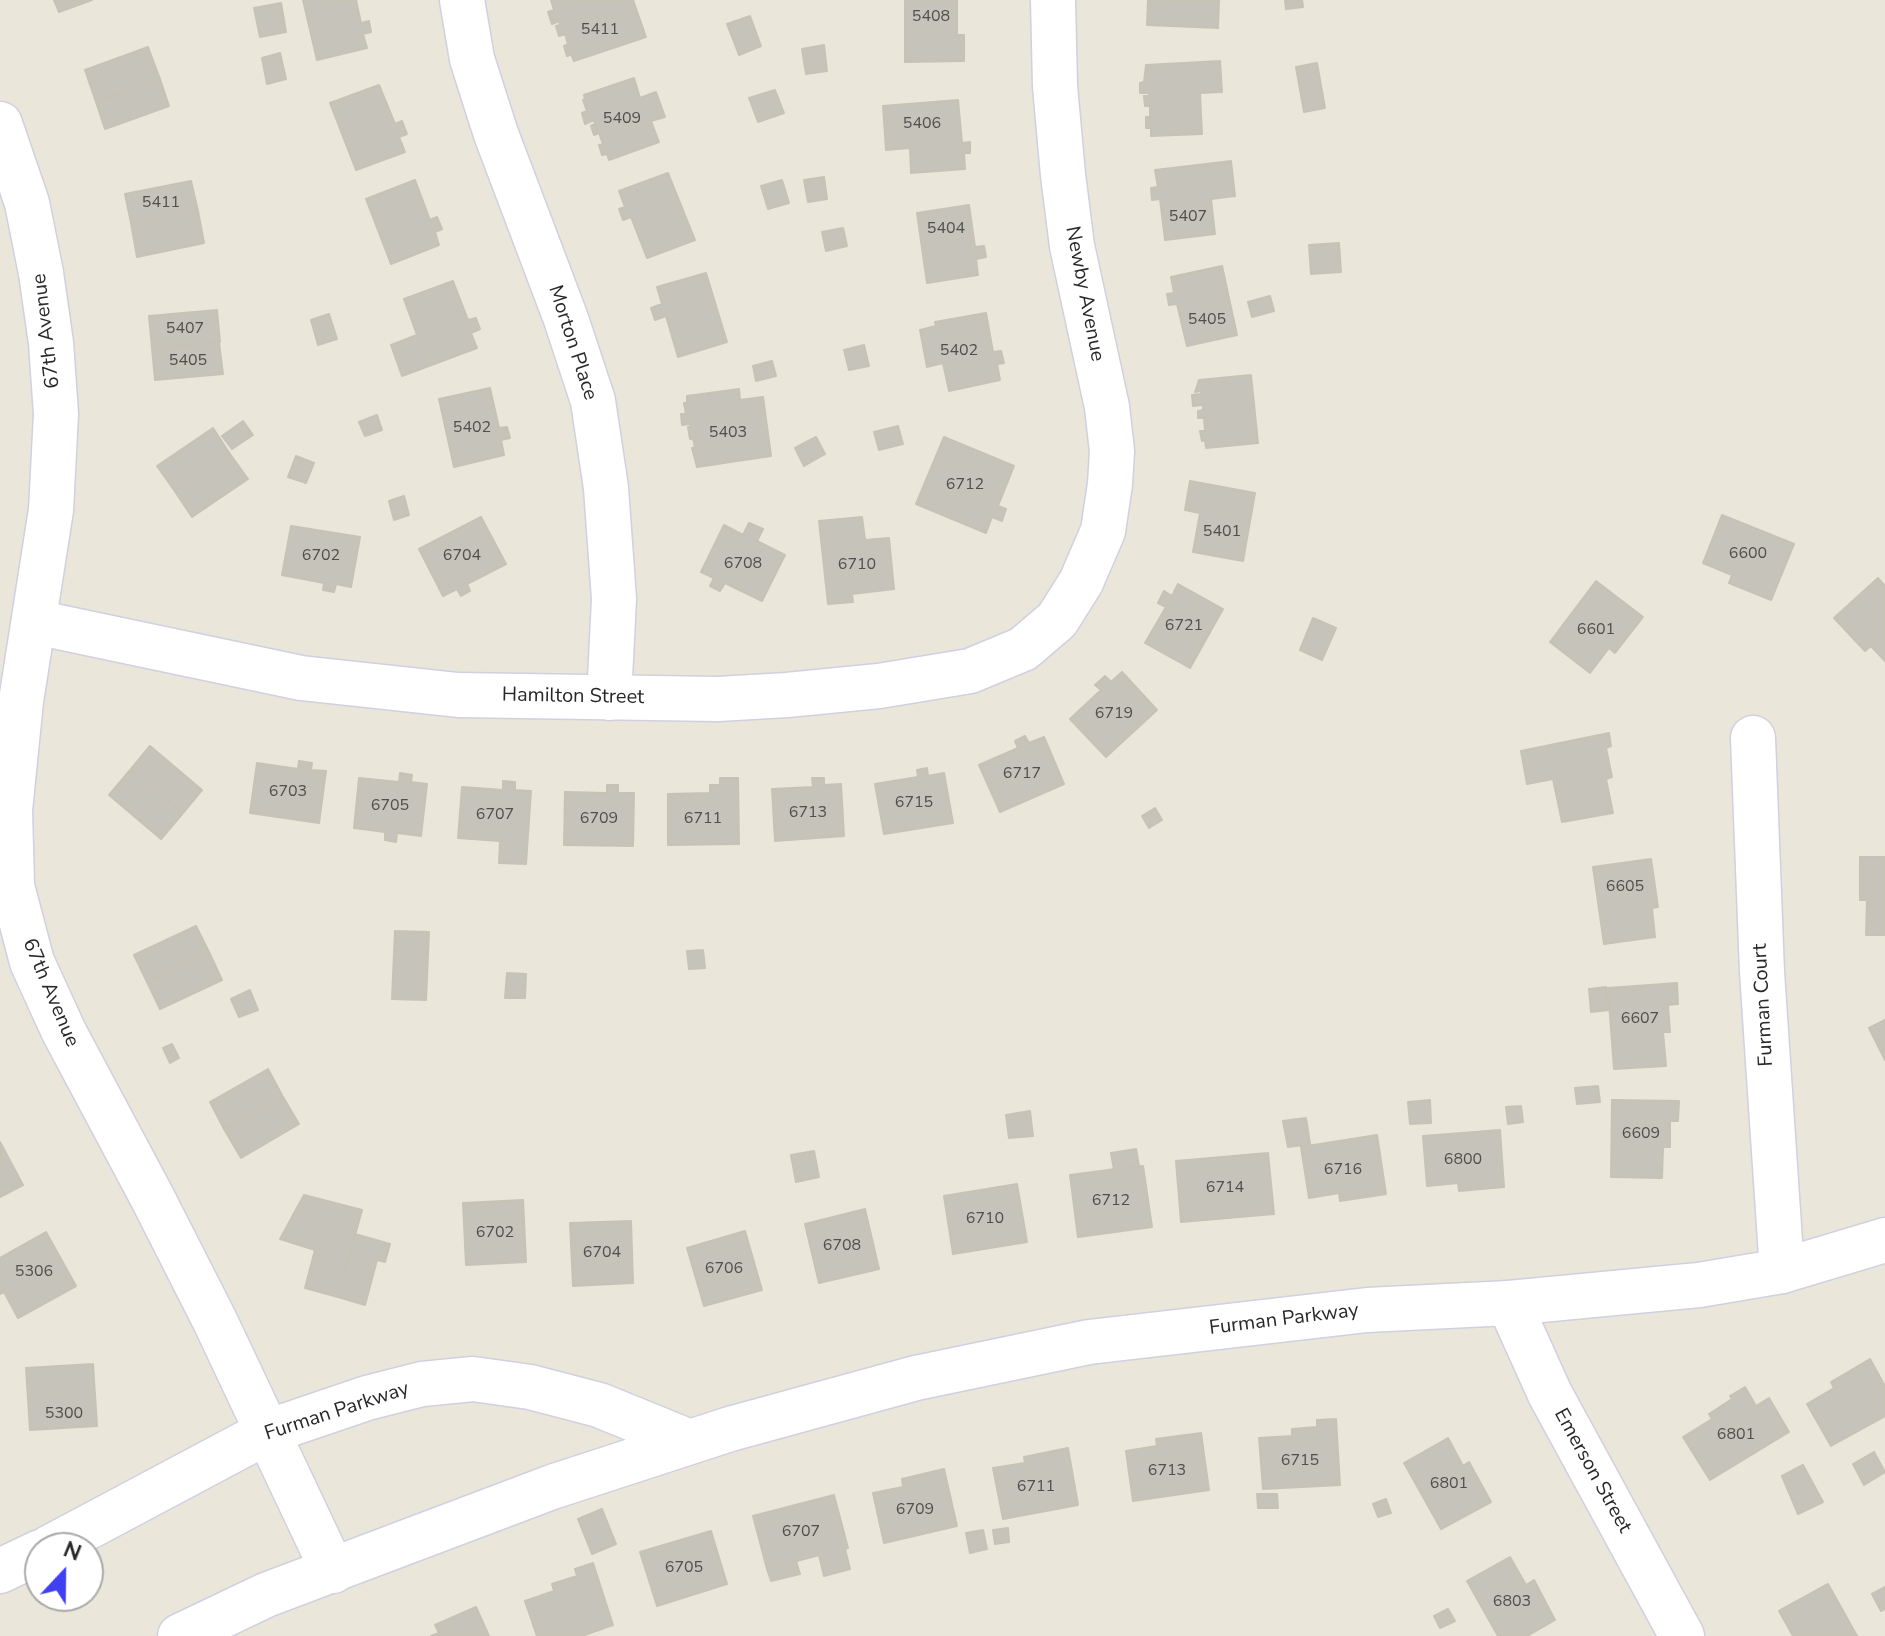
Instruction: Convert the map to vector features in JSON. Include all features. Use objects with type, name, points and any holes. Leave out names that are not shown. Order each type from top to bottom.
[{"type":"street","name":"Morton Place","points":[[462,0],[472,59],[496,134],[566,319],[593,401],[606,488],[614,599],[609,698]]},
{"type":"street","name":"Newby Avenue","points":[[1053,0],[1055,86],[1072,246],[1107,407],[1112,451],[1103,531],[1081,582]]},
{"type":"street","name":"67th Avenue","points":[[0,124],[27,203],[41,273],[51,343],[56,414],[51,510],[21,701],[10,810],[12,886],[32,962],[99,1101],[208,1307],[333,1571]]},
{"type":"street","name":"Hamilton Street","points":[[35,622],[301,678],[458,695],[718,699],[879,686],[970,671],[1023,649],[1057,620],[1081,582]]},
{"type":"street","name":"Furman Court","points":[[1753,738],[1762,972],[1782,1271]]},
{"type":"street","name":"Furman Parkway","points":[[180,1636],[266,1595],[552,1487],[690,1442],[916,1378],[1089,1342],[1367,1310],[1509,1303],[1699,1285],[1782,1271],[1885,1240]]},
{"type":"street","name":"Emerson Street","points":[[1509,1303],[1550,1394],[1682,1636]]},
{"type":"street","name":"Furman Parkway","points":[[79,1532],[267,1432],[367,1398],[422,1384],[473,1379],[530,1387],[599,1405],[690,1442]]},
{"type":"street","points":[[0,1571],[24,1560]]},
{"type":"building","points":[[54,0],[92,0],[59,12]]},
{"type":"building","points":[[303,0],[356,0],[361,23],[369,21],[371,32],[363,34],[367,48],[317,60]]},
{"type":"building","points":[[551,0],[633,0],[646,37],[574,61],[571,54],[567,56],[565,34],[559,36],[556,26],[560,25],[559,21],[552,24],[548,12],[554,10]]},
{"type":"building","points":[[905,0],[957,0],[957,35],[964,35],[964,61],[905,62]]},
{"type":"building","points":[[1148,0],[1219,0],[1218,28],[1147,25]]},
{"type":"building","points":[[1285,0],[1302,0],[1303,7],[1286,9]]},
{"type":"building","points":[[281,3],[286,32],[260,37],[254,8]]},
{"type":"building","points":[[750,16],[761,46],[739,55],[727,24]]},
{"type":"building","points":[[824,45],[827,71],[806,74],[802,49]]},
{"type":"building","points":[[148,47],[160,79],[96,102],[85,70]]},
{"type":"building","points":[[280,53],[286,79],[267,84],[262,58]]},
{"type":"building","points":[[1220,61],[1222,92],[1200,93],[1202,134],[1151,136],[1151,128],[1146,128],[1150,106],[1145,106],[1144,96],[1149,96],[1149,93],[1140,93],[1146,65]]},
{"type":"building","points":[[1317,63],[1325,108],[1304,112],[1296,67]]},
{"type":"building","points":[[634,78],[640,98],[656,92],[665,117],[651,121],[659,142],[609,160],[607,154],[602,155],[599,145],[603,144],[599,133],[594,135],[591,126],[595,124],[594,120],[585,124],[582,113],[587,111],[584,95]]},
{"type":"building","points":[[160,79],[169,106],[105,129],[96,102]]},
{"type":"building","points":[[379,85],[395,124],[402,121],[407,134],[399,137],[405,152],[356,170],[330,103]]},
{"type":"building","points":[[775,90],[784,113],[758,122],[749,98]]},
{"type":"building","points":[[958,100],[962,143],[970,142],[970,153],[964,153],[965,169],[911,173],[910,148],[886,150],[883,106]]},
{"type":"building","points":[[1231,161],[1235,196],[1211,199],[1215,234],[1165,240],[1160,199],[1152,200],[1151,188],[1158,187],[1155,170]]},
{"type":"building","points":[[668,173],[695,240],[647,258],[631,217],[623,220],[619,209],[625,207],[619,191]]},
{"type":"building","points":[[824,177],[827,199],[808,202],[804,180]]},
{"type":"building","points":[[415,180],[430,220],[437,217],[442,229],[435,232],[439,245],[391,264],[366,199]]},
{"type":"building","points":[[782,180],[789,203],[768,209],[761,186]]},
{"type":"building","points":[[191,181],[198,211],[131,223],[125,194]]},
{"type":"building","points":[[969,205],[975,247],[984,246],[986,257],[976,259],[978,275],[927,283],[917,213]]},
{"type":"building","points":[[198,211],[204,243],[137,257],[131,223]]},
{"type":"building","points":[[843,228],[847,246],[826,251],[822,232]]},
{"type":"building","points":[[1339,243],[1341,272],[1311,274],[1309,245]]},
{"type":"building","points":[[1222,266],[1237,335],[1187,346],[1177,304],[1169,305],[1167,294],[1174,293],[1171,277]]},
{"type":"building","points":[[706,273],[727,342],[678,357],[666,316],[655,320],[651,308],[662,304],[657,287]]},
{"type":"building","points":[[453,281],[468,320],[476,318],[480,329],[471,333],[477,348],[402,376],[391,345],[417,335],[404,299]]},
{"type":"building","points":[[1270,296],[1274,311],[1252,317],[1248,302]]},
{"type":"building","points":[[217,310],[220,342],[152,348],[149,316]]},
{"type":"building","points":[[986,313],[993,352],[1001,351],[1004,363],[997,364],[1000,380],[949,391],[943,363],[927,367],[920,330],[936,326],[935,322]]},
{"type":"building","points":[[329,314],[337,339],[318,345],[311,320]]},
{"type":"building","points":[[219,342],[223,374],[155,380],[152,348]]},
{"type":"building","points":[[864,345],[869,366],[849,370],[844,350]]},
{"type":"building","points":[[772,361],[776,376],[756,381],[753,366]]},
{"type":"building","points":[[1251,375],[1258,443],[1206,448],[1200,431],[1205,431],[1204,418],[1198,418],[1198,411],[1203,410],[1203,405],[1193,406],[1192,395],[1201,394],[1201,391],[1195,392],[1199,380]]},
{"type":"building","points":[[490,388],[499,428],[507,427],[510,438],[501,440],[504,455],[454,467],[439,399]]},
{"type":"building","points":[[739,389],[740,400],[763,397],[771,456],[697,467],[693,438],[690,439],[688,427],[691,427],[690,424],[682,425],[681,414],[686,414],[684,403],[687,403],[687,396]]},
{"type":"building","points":[[377,415],[382,430],[365,436],[359,422]]},
{"type":"building","points":[[243,421],[253,435],[232,449],[222,436]]},
{"type":"building","points":[[898,426],[903,444],[879,450],[874,432]]},
{"type":"building","points":[[213,428],[230,454],[174,490],[157,466]]},
{"type":"building","points":[[816,437],[825,454],[804,466],[795,448]]},
{"type":"building","points":[[944,437],[1014,466],[998,506],[1006,509],[1002,521],[992,517],[986,533],[916,504]]},
{"type":"building","points":[[230,454],[248,479],[192,517],[174,490]]},
{"type":"building","points":[[296,456],[314,463],[306,483],[288,477]]},
{"type":"building","points":[[1190,481],[1255,493],[1243,561],[1193,552],[1200,513],[1185,510]]},
{"type":"building","points":[[404,496],[409,515],[394,520],[389,501]]},
{"type":"building","points":[[1722,515],[1794,544],[1771,600],[1729,583],[1732,575],[1703,563]]},
{"type":"building","points":[[481,517],[506,564],[467,584],[470,591],[461,596],[457,589],[443,596],[419,549]]},
{"type":"building","points":[[862,517],[865,540],[889,538],[894,589],[852,594],[853,602],[828,604],[819,521]]},
{"type":"building","points":[[749,523],[763,529],[757,541],[785,555],[762,601],[725,583],[720,591],[710,586],[714,578],[701,572],[724,525],[743,535]]},
{"type":"building","points":[[291,526],[360,537],[351,587],[336,584],[334,592],[323,590],[324,583],[282,575]]},
{"type":"building","points":[[1878,578],[1885,586],[1885,661],[1871,646],[1865,651],[1834,618]]},
{"type":"building","points":[[1596,581],[1643,617],[1615,653],[1609,648],[1590,673],[1550,642]]},
{"type":"building","points":[[1178,584],[1223,609],[1190,668],[1145,643],[1166,607],[1158,603],[1164,591],[1172,596]]},
{"type":"building","points":[[1313,618],[1336,628],[1322,660],[1300,650]]},
{"type":"building","points":[[1122,672],[1157,710],[1106,757],[1070,719],[1101,690],[1095,685],[1105,676],[1111,682]]},
{"type":"building","points":[[1609,733],[1611,746],[1606,748],[1612,777],[1606,779],[1613,813],[1562,822],[1553,779],[1527,784],[1521,751]]},
{"type":"building","points":[[1025,736],[1029,743],[1044,737],[1064,784],[1000,812],[979,765],[1018,748],[1015,741]]},
{"type":"building","points":[[150,746],[202,790],[183,813],[131,769]]},
{"type":"building","points":[[299,761],[312,763],[311,770],[326,771],[319,823],[250,813],[257,763],[298,769]]},
{"type":"building","points":[[927,768],[928,776],[944,773],[953,823],[884,834],[875,784],[918,777],[917,770]]},
{"type":"building","points":[[131,769],[183,813],[161,839],[109,795]]},
{"type":"building","points":[[400,773],[412,775],[411,782],[427,784],[421,836],[397,833],[396,842],[385,840],[385,832],[354,828],[359,778],[399,782]]},
{"type":"building","points":[[720,778],[738,778],[739,844],[668,845],[668,794],[710,793],[710,785],[720,785]]},
{"type":"building","points":[[812,778],[824,778],[824,785],[841,784],[844,836],[775,841],[772,789],[813,787]]},
{"type":"building","points":[[503,781],[515,782],[515,790],[531,791],[526,864],[499,863],[500,841],[458,838],[462,787],[503,790]]},
{"type":"building","points":[[607,785],[618,785],[618,793],[634,793],[633,846],[564,845],[565,792],[607,793]]},
{"type":"building","points":[[1155,808],[1162,820],[1149,828],[1142,816]]},
{"type":"building","points":[[1860,857],[1885,857],[1885,935],[1866,935],[1867,900],[1860,900]]},
{"type":"building","points":[[1651,859],[1658,907],[1652,908],[1655,937],[1604,944],[1593,867]]},
{"type":"building","points":[[196,926],[209,952],[147,982],[134,955]]},
{"type":"building","points":[[395,931],[429,932],[426,1000],[392,999]]},
{"type":"building","points":[[703,950],[705,968],[689,969],[687,951]]},
{"type":"building","points":[[209,952],[222,980],[160,1009],[147,982]]},
{"type":"building","points":[[507,973],[526,974],[525,998],[505,998]]},
{"type":"building","points":[[1677,983],[1678,1004],[1668,1005],[1670,1032],[1663,1032],[1666,1066],[1614,1069],[1608,988]]},
{"type":"building","points":[[1606,987],[1609,1010],[1591,1012],[1589,989]]},
{"type":"building","points":[[250,990],[258,1010],[239,1017],[231,999]]},
{"type":"building","points":[[1885,1020],[1885,1060],[1869,1028]]},
{"type":"building","points":[[172,1044],[179,1058],[170,1063],[163,1048]]},
{"type":"building","points":[[268,1069],[283,1097],[224,1129],[210,1102]]},
{"type":"building","points":[[1598,1086],[1600,1102],[1577,1104],[1575,1088]]},
{"type":"building","points":[[283,1097],[299,1124],[241,1158],[224,1129]]},
{"type":"building","points":[[1430,1100],[1431,1123],[1410,1124],[1408,1102]]},
{"type":"building","points":[[1612,1100],[1679,1101],[1678,1121],[1670,1121],[1670,1147],[1663,1147],[1662,1178],[1611,1177]]},
{"type":"building","points":[[1521,1106],[1523,1122],[1508,1124],[1506,1107]]},
{"type":"building","points":[[1030,1111],[1033,1136],[1009,1138],[1006,1115]]},
{"type":"building","points":[[1306,1118],[1310,1144],[1288,1147],[1283,1121]]},
{"type":"building","points":[[1500,1130],[1504,1187],[1459,1191],[1458,1183],[1427,1186],[1423,1136]]},
{"type":"building","points":[[1377,1135],[1386,1194],[1340,1201],[1339,1193],[1309,1198],[1301,1147]]},
{"type":"building","points":[[0,1142],[23,1185],[0,1197]]},
{"type":"building","points":[[1136,1149],[1139,1166],[1114,1170],[1111,1153]]},
{"type":"building","points":[[814,1151],[819,1177],[796,1182],[791,1155]]},
{"type":"building","points":[[1268,1153],[1274,1214],[1181,1222],[1176,1161]]},
{"type":"building","points":[[1143,1166],[1152,1227],[1078,1237],[1070,1175]]},
{"type":"building","points":[[1017,1184],[1027,1242],[953,1254],[944,1196]]},
{"type":"building","points":[[304,1195],[362,1210],[338,1297],[305,1288],[315,1250],[280,1239]]},
{"type":"building","points":[[523,1200],[526,1262],[466,1265],[463,1203]]},
{"type":"building","points":[[865,1209],[879,1269],[819,1283],[805,1224]]},
{"type":"building","points":[[631,1221],[633,1283],[573,1286],[570,1223]]},
{"type":"building","points":[[745,1231],[762,1290],[704,1306],[687,1248]]},
{"type":"building","points":[[46,1232],[76,1286],[18,1318],[4,1292],[0,1294],[0,1258]]},
{"type":"building","points":[[355,1234],[390,1244],[385,1262],[377,1260],[365,1305],[338,1297]]},
{"type":"building","points":[[1870,1359],[1885,1386],[1885,1416],[1831,1446],[1807,1404],[1834,1388],[1831,1382]]},
{"type":"building","points":[[93,1364],[97,1426],[30,1430],[26,1368]]},
{"type":"building","points":[[1745,1387],[1756,1406],[1769,1398],[1789,1432],[1710,1480],[1683,1437],[1712,1419],[1709,1414]]},
{"type":"building","points":[[1336,1419],[1340,1485],[1263,1489],[1259,1438],[1292,1436],[1292,1429],[1317,1427],[1317,1420]]},
{"type":"building","points":[[1201,1433],[1209,1490],[1133,1501],[1126,1451],[1157,1446],[1156,1439]]},
{"type":"building","points":[[1448,1438],[1463,1466],[1469,1462],[1491,1502],[1441,1529],[1404,1463]]},
{"type":"building","points":[[1068,1448],[1078,1505],[1003,1519],[993,1468],[1025,1463],[1024,1457]]},
{"type":"building","points":[[1874,1452],[1885,1472],[1864,1485],[1853,1464]]},
{"type":"building","points":[[1803,1465],[1823,1502],[1798,1514],[1782,1476]]},
{"type":"building","points":[[944,1469],[957,1526],[884,1543],[873,1493],[903,1487],[902,1479]]},
{"type":"building","points":[[1257,1494],[1277,1494],[1278,1508],[1258,1508]]},
{"type":"building","points":[[834,1495],[848,1548],[845,1549],[850,1569],[824,1576],[819,1555],[767,1569],[753,1516]]},
{"type":"building","points":[[1386,1499],[1391,1513],[1378,1517],[1373,1504]]},
{"type":"building","points":[[602,1509],[616,1544],[592,1554],[578,1519]]},
{"type":"building","points":[[1008,1528],[1009,1542],[995,1544],[993,1530]]},
{"type":"building","points":[[983,1530],[987,1549],[970,1553],[966,1533]]},
{"type":"building","points":[[711,1531],[727,1584],[657,1606],[640,1552]]},
{"type":"building","points":[[1510,1557],[1526,1585],[1534,1580],[1555,1620],[1527,1636],[1498,1636],[1467,1581]]},
{"type":"building","points":[[796,1561],[800,1574],[771,1581],[767,1569]]},
{"type":"building","points":[[593,1563],[613,1625],[582,1636],[537,1636],[525,1601],[554,1591],[552,1584],[577,1576],[575,1569]]},
{"type":"building","points":[[1828,1584],[1857,1636],[1793,1636],[1779,1611]]},
{"type":"building","points":[[1885,1587],[1885,1609],[1881,1611],[1872,1594]]},
{"type":"building","points":[[476,1607],[489,1636],[431,1636],[439,1633],[435,1625]]},
{"type":"building","points":[[1448,1609],[1455,1621],[1440,1628],[1434,1616]]}]
